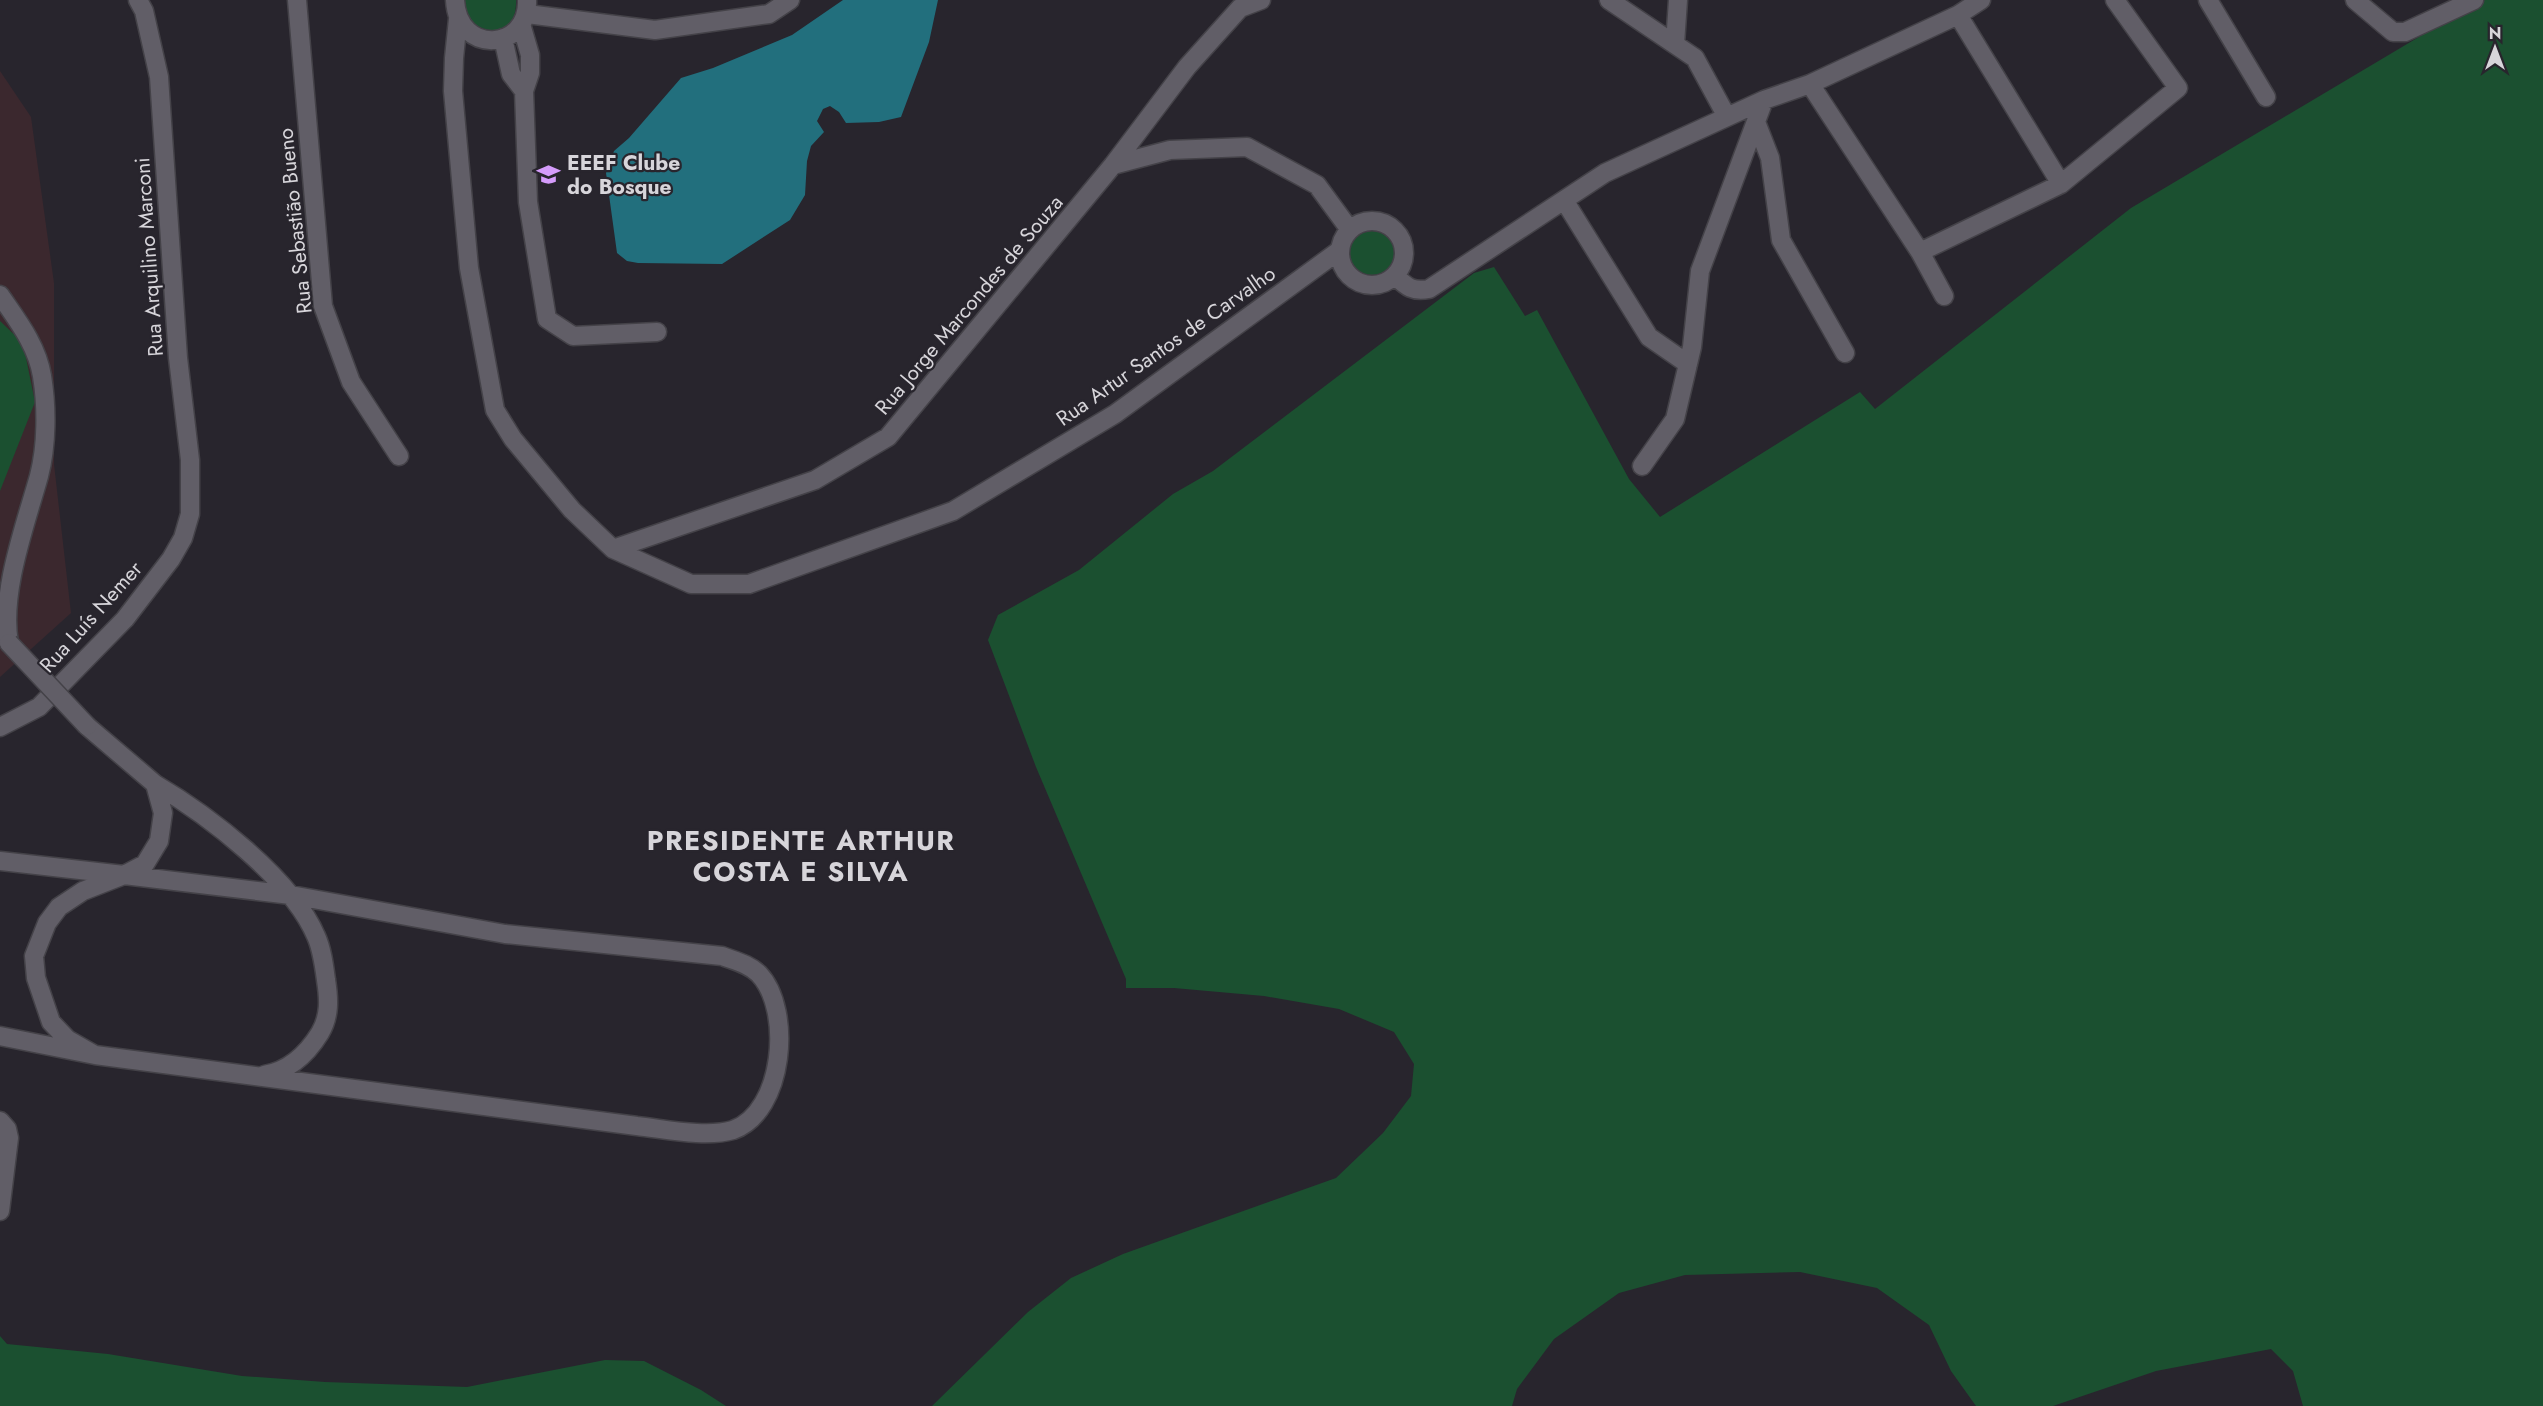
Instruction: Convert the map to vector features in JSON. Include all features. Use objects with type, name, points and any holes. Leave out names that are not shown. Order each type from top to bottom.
[{"type":"street","name":"Rua Arquilino Marconi","points":[[138,0],[144,11],[159,77],[178,358],[190,460],[190,514]]},
{"type":"street","name":"Rua Sebastião Bueno","points":[[297,0],[323,306],[351,382],[399,456]]},
{"type":"street","points":[[455,0],[458,19],[453,91],[469,268],[495,410],[513,439],[572,510],[613,549]]},
{"type":"street","points":[[525,13],[655,30],[769,14],[790,0]]},
{"type":"street","name":"Rua Jorge Marcondes de Souza","points":[[613,549],[815,480],[888,437],[1113,165],[1194,59],[1240,8],[1261,0]]},
{"type":"street","points":[[1609,0],[1695,58],[1727,117]]},
{"type":"street","points":[[1675,44],[1678,0]]},
{"type":"street","points":[[1395,276],[1408,289],[1418,291],[1429,289],[1605,173],[1764,100],[1810,84],[1958,15],[1982,0]]},
{"type":"street","points":[[1920,252],[2061,184],[2178,88],[2115,0]]},
{"type":"street","points":[[2208,0],[2266,97]]},
{"type":"street","points":[[2355,0],[2393,32],[2405,32],[2474,0]]},
{"type":"street","points":[[458,19],[468,32],[479,38],[491,40],[513,33],[525,13]]},
{"type":"street","points":[[525,13],[530,55],[530,73],[524,91],[528,202],[547,319],[573,336],[657,332]]},
{"type":"street","points":[[1958,15],[2061,184]]},
{"type":"street","points":[[503,38],[511,74],[524,91]]},
{"type":"street","points":[[1810,84],[1920,252],[1944,296]]},
{"type":"street","points":[[1642,466],[1675,419],[1688,364],[1700,271],[1764,100]]},
{"type":"street","points":[[1756,122],[1770,158],[1781,240],[1845,353]]},
{"type":"street","points":[[1113,165],[1170,150],[1247,147],[1317,185],[1350,230]]},
{"type":"street","points":[[1564,200],[1649,337],[1688,364]]},
{"type":"street","points":[[1370,221],[1392,227],[1403,242],[1405,253],[1403,264],[1395,276],[1385,283],[1374,285],[1361,284],[1351,278],[1344,268],[1340,250],[1342,241],[1350,230],[1370,221]]},
{"type":"street","name":"Rua Artur Santos de Carvalho","points":[[613,549],[691,584],[749,584],[953,511],[1115,414],[1340,250]]},
{"type":"street","points":[[0,295],[31,340],[42,374],[45,423],[39,474],[12,558],[1,602],[3,628],[9,643],[87,726],[155,784],[186,802],[233,838],[291,895],[317,936],[327,987],[328,1019],[313,1044],[292,1065],[276,1073],[259,1076]]},
{"type":"street","name":"Rua Luís Nemer","points":[[0,727],[39,707],[125,619],[171,559],[183,538],[190,514]]},
{"type":"street","points":[[95,1055],[68,1039],[51,1022],[36,978],[34,956],[47,923],[58,907],[83,891],[145,864],[159,841],[163,813],[155,784]]},
{"type":"street","points":[[0,861],[291,895],[505,934],[722,956],[746,965],[759,975],[773,997],[779,1038],[779,1057],[774,1080],[756,1116],[734,1130],[712,1133],[637,1126],[95,1055],[0,1036]]},
{"type":"street","points":[[0,1121],[7,1129],[9,1138],[0,1211]]},
{"type":"shaded area","points":[[0,71],[31,117],[54,283],[54,464],[71,613],[0,677]]},
{"type":"green space","points":[[464,0],[516,0],[515,11],[508,26],[502,29],[486,29],[469,21]]},
{"type":"green space","points":[[2485,0],[2543,0],[2543,1406],[2303,1406],[2293,1371],[2271,1349],[2156,1371],[2053,1406],[1976,1406],[1951,1371],[1929,1325],[1877,1288],[1800,1272],[1685,1275],[1619,1293],[1554,1339],[1517,1389],[1512,1406],[932,1406],[1028,1312],[1071,1278],[1123,1254],[1336,1178],[1383,1133],[1411,1096],[1414,1064],[1394,1032],[1339,1009],[1264,996],[1174,988],[1126,988],[1126,979],[1036,767],[988,640],[998,615],[1079,570],[1173,494],[1213,471],[1474,273],[1494,267],[1525,316],[1537,310],[1629,479],[1660,517],[1860,392],[1875,409],[2131,208],[2476,3]]},
{"type":"green space","points":[[1372,231],[1388,237],[1394,253],[1388,269],[1372,275],[1356,269],[1350,253],[1356,237]]},
{"type":"green space","points":[[0,321],[23,343],[35,402],[0,491]]},
{"type":"green space","points":[[0,1336],[7,1344],[108,1354],[242,1376],[325,1382],[467,1387],[605,1360],[644,1361],[701,1390],[726,1406],[0,1406]]},
{"type":"water","points":[[843,0],[938,0],[929,42],[901,117],[879,122],[846,123],[839,112],[830,106],[823,109],[817,121],[824,132],[811,146],[807,161],[805,195],[790,220],[722,264],[638,263],[627,261],[617,253],[606,173],[614,151],[629,138],[681,78],[713,68],[792,35]]},
{"type":"place","name":"EEEF Clube do Bosque","points":[[549,175]]},
{"type":"district","name":"PRESIDENTE ARTHUR COSTA E SILVA","points":[[801,856]]}]
